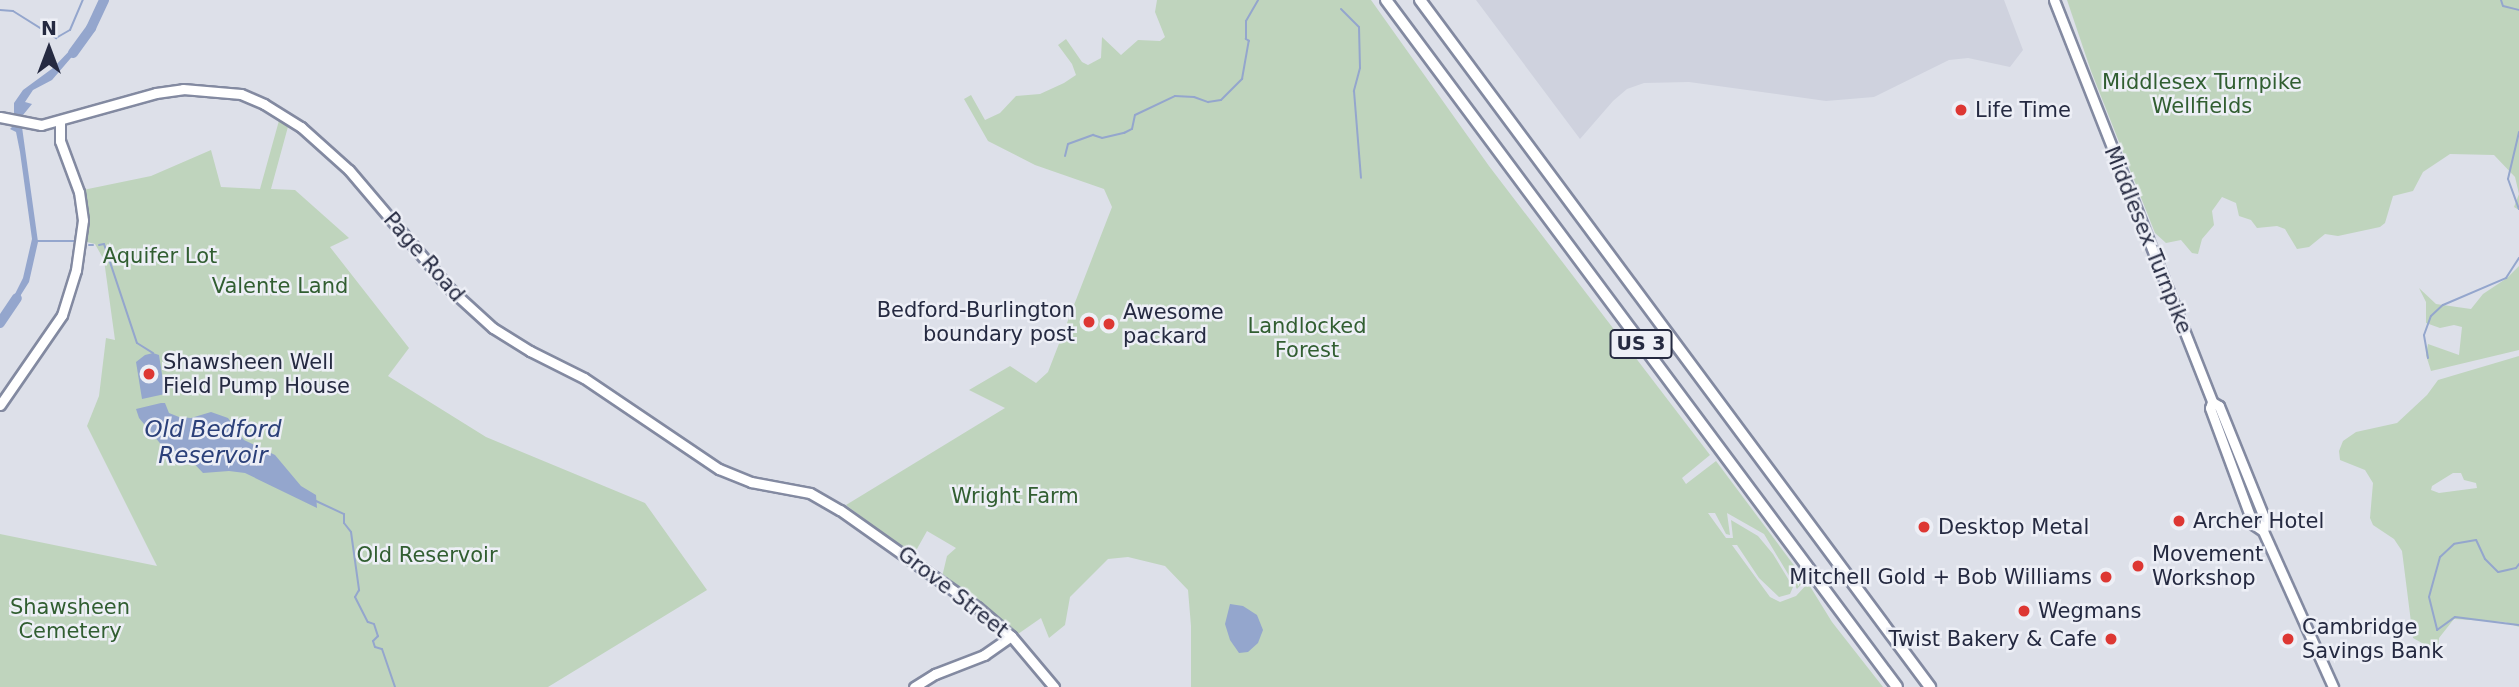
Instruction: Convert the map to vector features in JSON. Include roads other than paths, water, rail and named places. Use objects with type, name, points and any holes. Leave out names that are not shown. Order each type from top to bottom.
[{"type":"highway","name":"US 3","points":[[1386,0],[1897,687]]},
{"type":"highway","name":"US 3","points":[[1420,0],[1930,687]]},
{"type":"main road","name":"Middlesex Turnpike","points":[[2054,0],[2212,402],[2210,408],[2264,520],[2263,531],[2333,687]]},
{"type":"main road","name":"Page Road","points":[[0,117],[41,125],[168,91],[231,92],[257,100],[301,127],[349,170],[449,288],[500,333],[584,378],[719,469],[751,482],[810,493],[840,510]]},
{"type":"main road","points":[[0,405],[62,314],[76,270],[83,220],[79,192],[61,146],[60,122]]},
{"type":"main road","points":[[41,125],[61,146]]},
{"type":"main road","name":"Grove Street","points":[[840,510],[977,607],[1010,636],[1054,687]]},
{"type":"main road","points":[[914,687],[935,674],[984,655],[1010,636]]},
{"type":"water","points":[[82,45],[52,80],[33,90],[25,102],[32,104],[23,115],[22,127],[38,242],[29,282],[12,309],[10,304],[23,278],[32,239],[16,132],[10,129],[14,125],[14,103],[23,90],[53,68],[74,46]]},
{"type":"water","points":[[153,353],[159,355],[165,394],[142,399],[136,362]]},
{"type":"water","name":"Old Bedford Reservoir","points":[[165,403],[169,413],[179,417],[191,418],[211,412],[228,418],[244,440],[275,455],[301,486],[316,495],[317,508],[245,473],[203,473],[185,454],[164,448],[139,418],[136,409]]},
{"type":"water","points":[[1230,604],[1243,606],[1257,615],[1263,630],[1258,643],[1248,652],[1239,653],[1230,640],[1225,624]]},
{"type":"waterway","points":[[0,10],[13,11],[56,38],[70,30],[83,0]]},
{"type":"waterway","points":[[73,53],[91,28],[104,0]]},
{"type":"waterway","points":[[1065,156],[1068,144],[1093,135],[1102,138],[1124,133],[1132,129],[1135,115],[1175,96],[1194,97],[1208,102],[1221,100],[1242,79],[1249,41],[1246,39],[1246,21],[1258,0]]},
{"type":"waterway","points":[[2501,0],[2503,6],[2519,10]]},
{"type":"waterway","points":[[1341,9],[1359,27],[1360,68],[1354,91],[1361,178]]},
{"type":"waterway","points":[[2519,132],[2508,179],[2519,209]]},
{"type":"waterway","points":[[37,241],[74,241]]},
{"type":"waterway","points":[[99,245],[104,244],[137,343],[153,353]]},
{"type":"waterway","points":[[2428,358],[2424,335],[2431,316],[2443,305],[2506,278],[2519,258]]},
{"type":"waterway","points":[[0,323],[17,298]]},
{"type":"waterway","points":[[316,501],[344,514],[344,523],[351,532],[359,590],[355,597],[368,622],[374,624],[378,636],[373,641],[375,647],[382,649],[395,687]]},
{"type":"waterway","points":[[2519,564],[2516,568],[2498,572],[2485,559],[2476,540],[2454,544],[2440,557],[2429,597],[2437,630],[2455,617],[2519,625]]},
{"type":"place","name":"Life Time","points":[[1961,110]]},
{"type":"place","name":"Bedford-Burlington boundary post","points":[[1089,322]]},
{"type":"place","name":"Awesome packard","points":[[1109,324]]},
{"type":"place","name":"Shawsheen Well Field Pump House","points":[[149,374]]},
{"type":"place","name":"Archer Hotel","points":[[2179,521]]},
{"type":"place","name":"Desktop Metal","points":[[1924,527]]},
{"type":"place","name":"Movement Workshop","points":[[2138,566]]},
{"type":"place","name":"Mitchell Gold + Bob Williams","points":[[2106,577]]},
{"type":"place","name":"Wegmans","points":[[2024,611]]},
{"type":"place","name":"Twist Bakery & Cafe","points":[[2111,639]]},
{"type":"place","name":"Cambridge Savings Bank","points":[[2288,639]]},
{"type":"park label","name":"Middlesex Turnpike Wellfields","points":[[2202,94]]},
{"type":"park label","name":"Aquifer Lot","points":[[160,256]]},
{"type":"park label","name":"Valente Land","points":[[280,286]]},
{"type":"park label","name":"Landlocked Forest","points":[[1307,338]]},
{"type":"park label","name":"Wright Farm","points":[[1015,496]]},
{"type":"park label","name":"Old Reservoir","points":[[427,555]]},
{"type":"park label","name":"Shawsheen Cemetery","points":[[70,619]]}]
